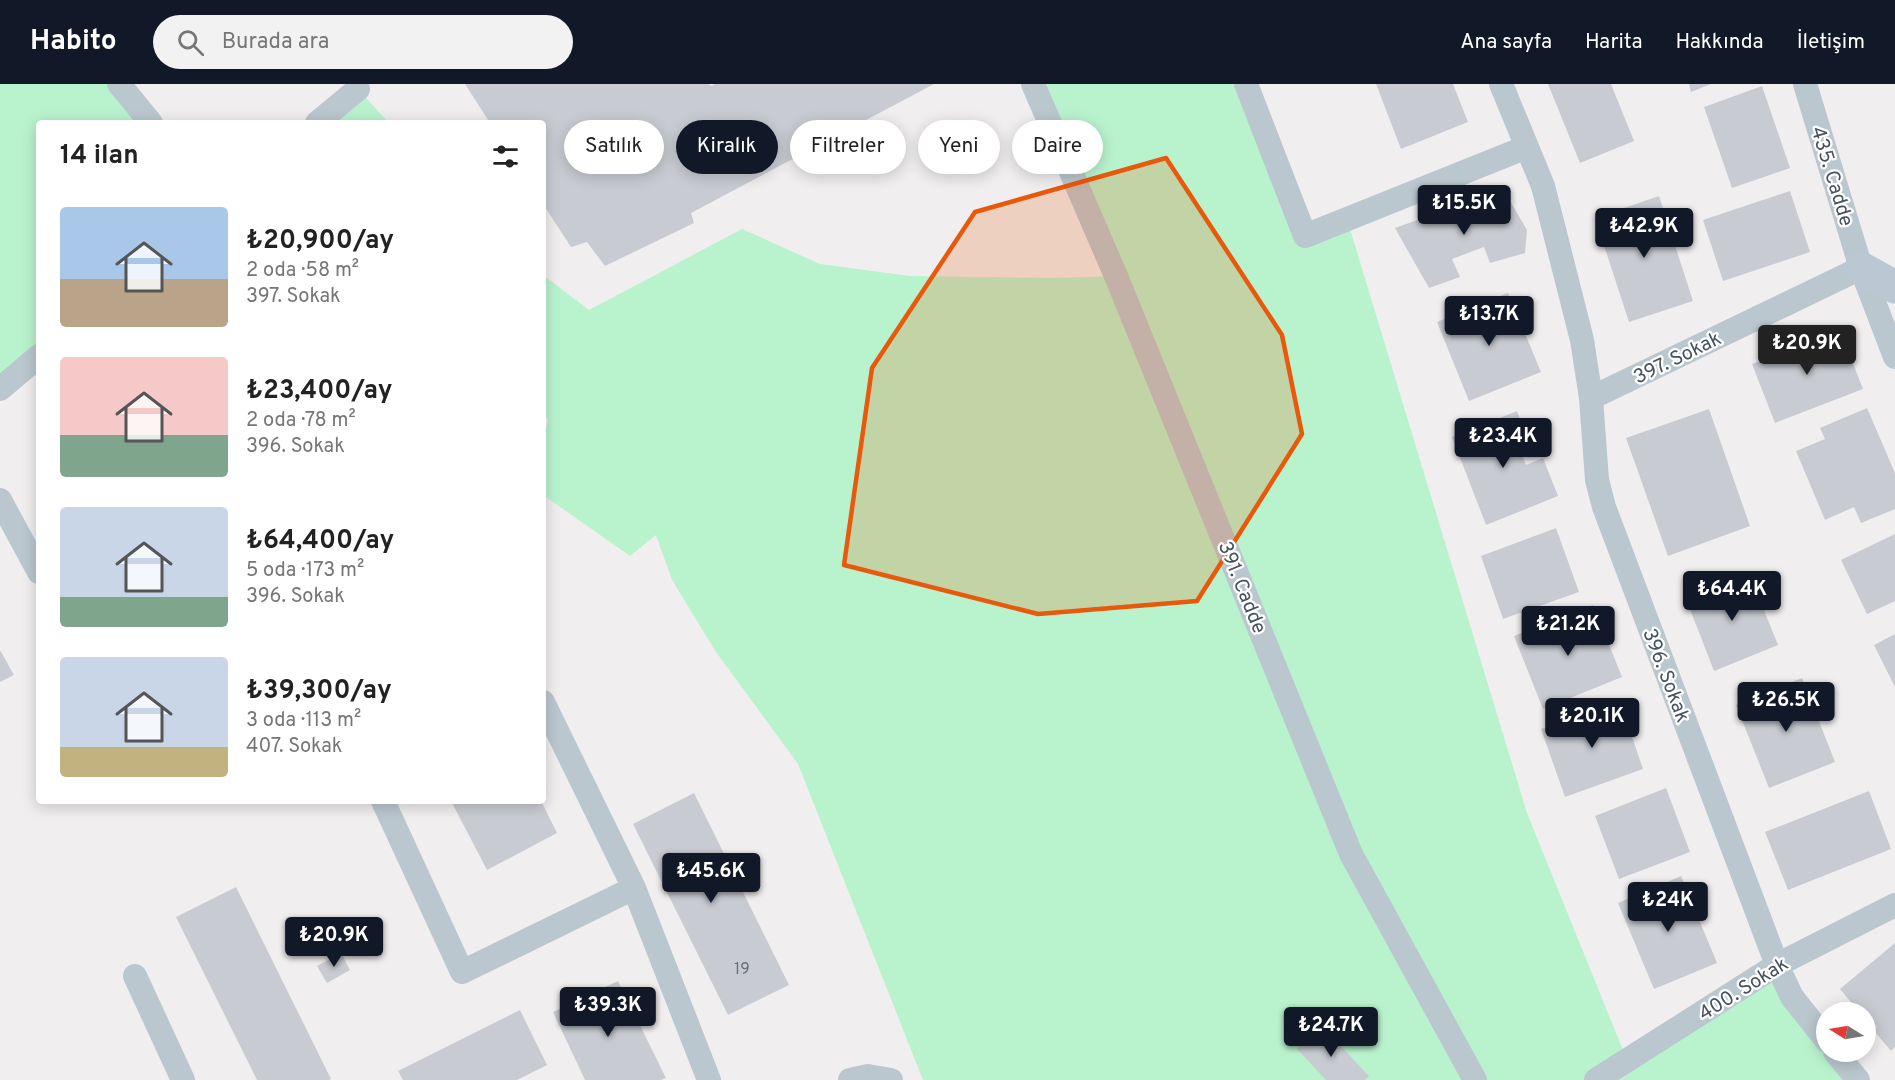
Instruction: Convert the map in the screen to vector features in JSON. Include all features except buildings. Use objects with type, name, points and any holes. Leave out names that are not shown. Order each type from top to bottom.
[{"type":"street","points":[[119,84],[149,120]]},
{"type":"street","name":"391. Cadde","points":[[1032,84],[1116,276],[1351,854],[1474,1080]]},
{"type":"street","points":[[1246,84],[1305,236],[1527,147]]},
{"type":"street","name":"396. Sokak","points":[[1501,84],[1543,186],[1582,340],[1591,398],[1596,468],[1604,507],[1777,965],[1792,997],[1816,1027]]},
{"type":"street","name":"435. Cadde","points":[[1804,84],[1861,268],[1895,357]]},
{"type":"street","points":[[321,120],[358,89]]},
{"type":"street","points":[[1861,268],[1895,286]]},
{"type":"street","name":"397. Sokak","points":[[1591,398],[1861,268]]},
{"type":"street","points":[[0,389],[36,359]]},
{"type":"street","points":[[0,500],[36,566]]},
{"type":"street","points":[[546,708],[633,888],[710,1080]]},
{"type":"street","points":[[384,804],[462,972],[633,888]]},
{"type":"street","name":"400. Sokak","points":[[1596,1080],[1777,965],[1895,904]]},
{"type":"street","points":[[135,976],[183,1080]]},
{"type":"street","points":[[1843,1062],[1858,1080]]},
{"type":"highlighted area","points":[[1166,158],[1282,335],[1302,434],[1197,601],[1038,614],[844,565],[872,368],[975,212]]},
{"type":"green space","points":[[0,84],[119,84],[149,120],[36,120],[36,359],[0,389]]},
{"type":"green space","points":[[1033,84],[1246,84],[1305,236],[1347,219],[1527,813],[1627,1060],[1777,965],[1816,1016],[1816,1062],[1851,1062],[1865,1080],[923,1080],[798,764],[716,652],[672,580],[656,535],[630,556],[546,497],[548,420],[546,416],[546,277],[589,310],[742,229],[820,264],[910,276],[1052,278],[1116,276],[1072,174],[1103,174],[1103,120],[1049,120]]},
{"type":"green space","points":[[358,89],[386,120],[321,120]]}]
